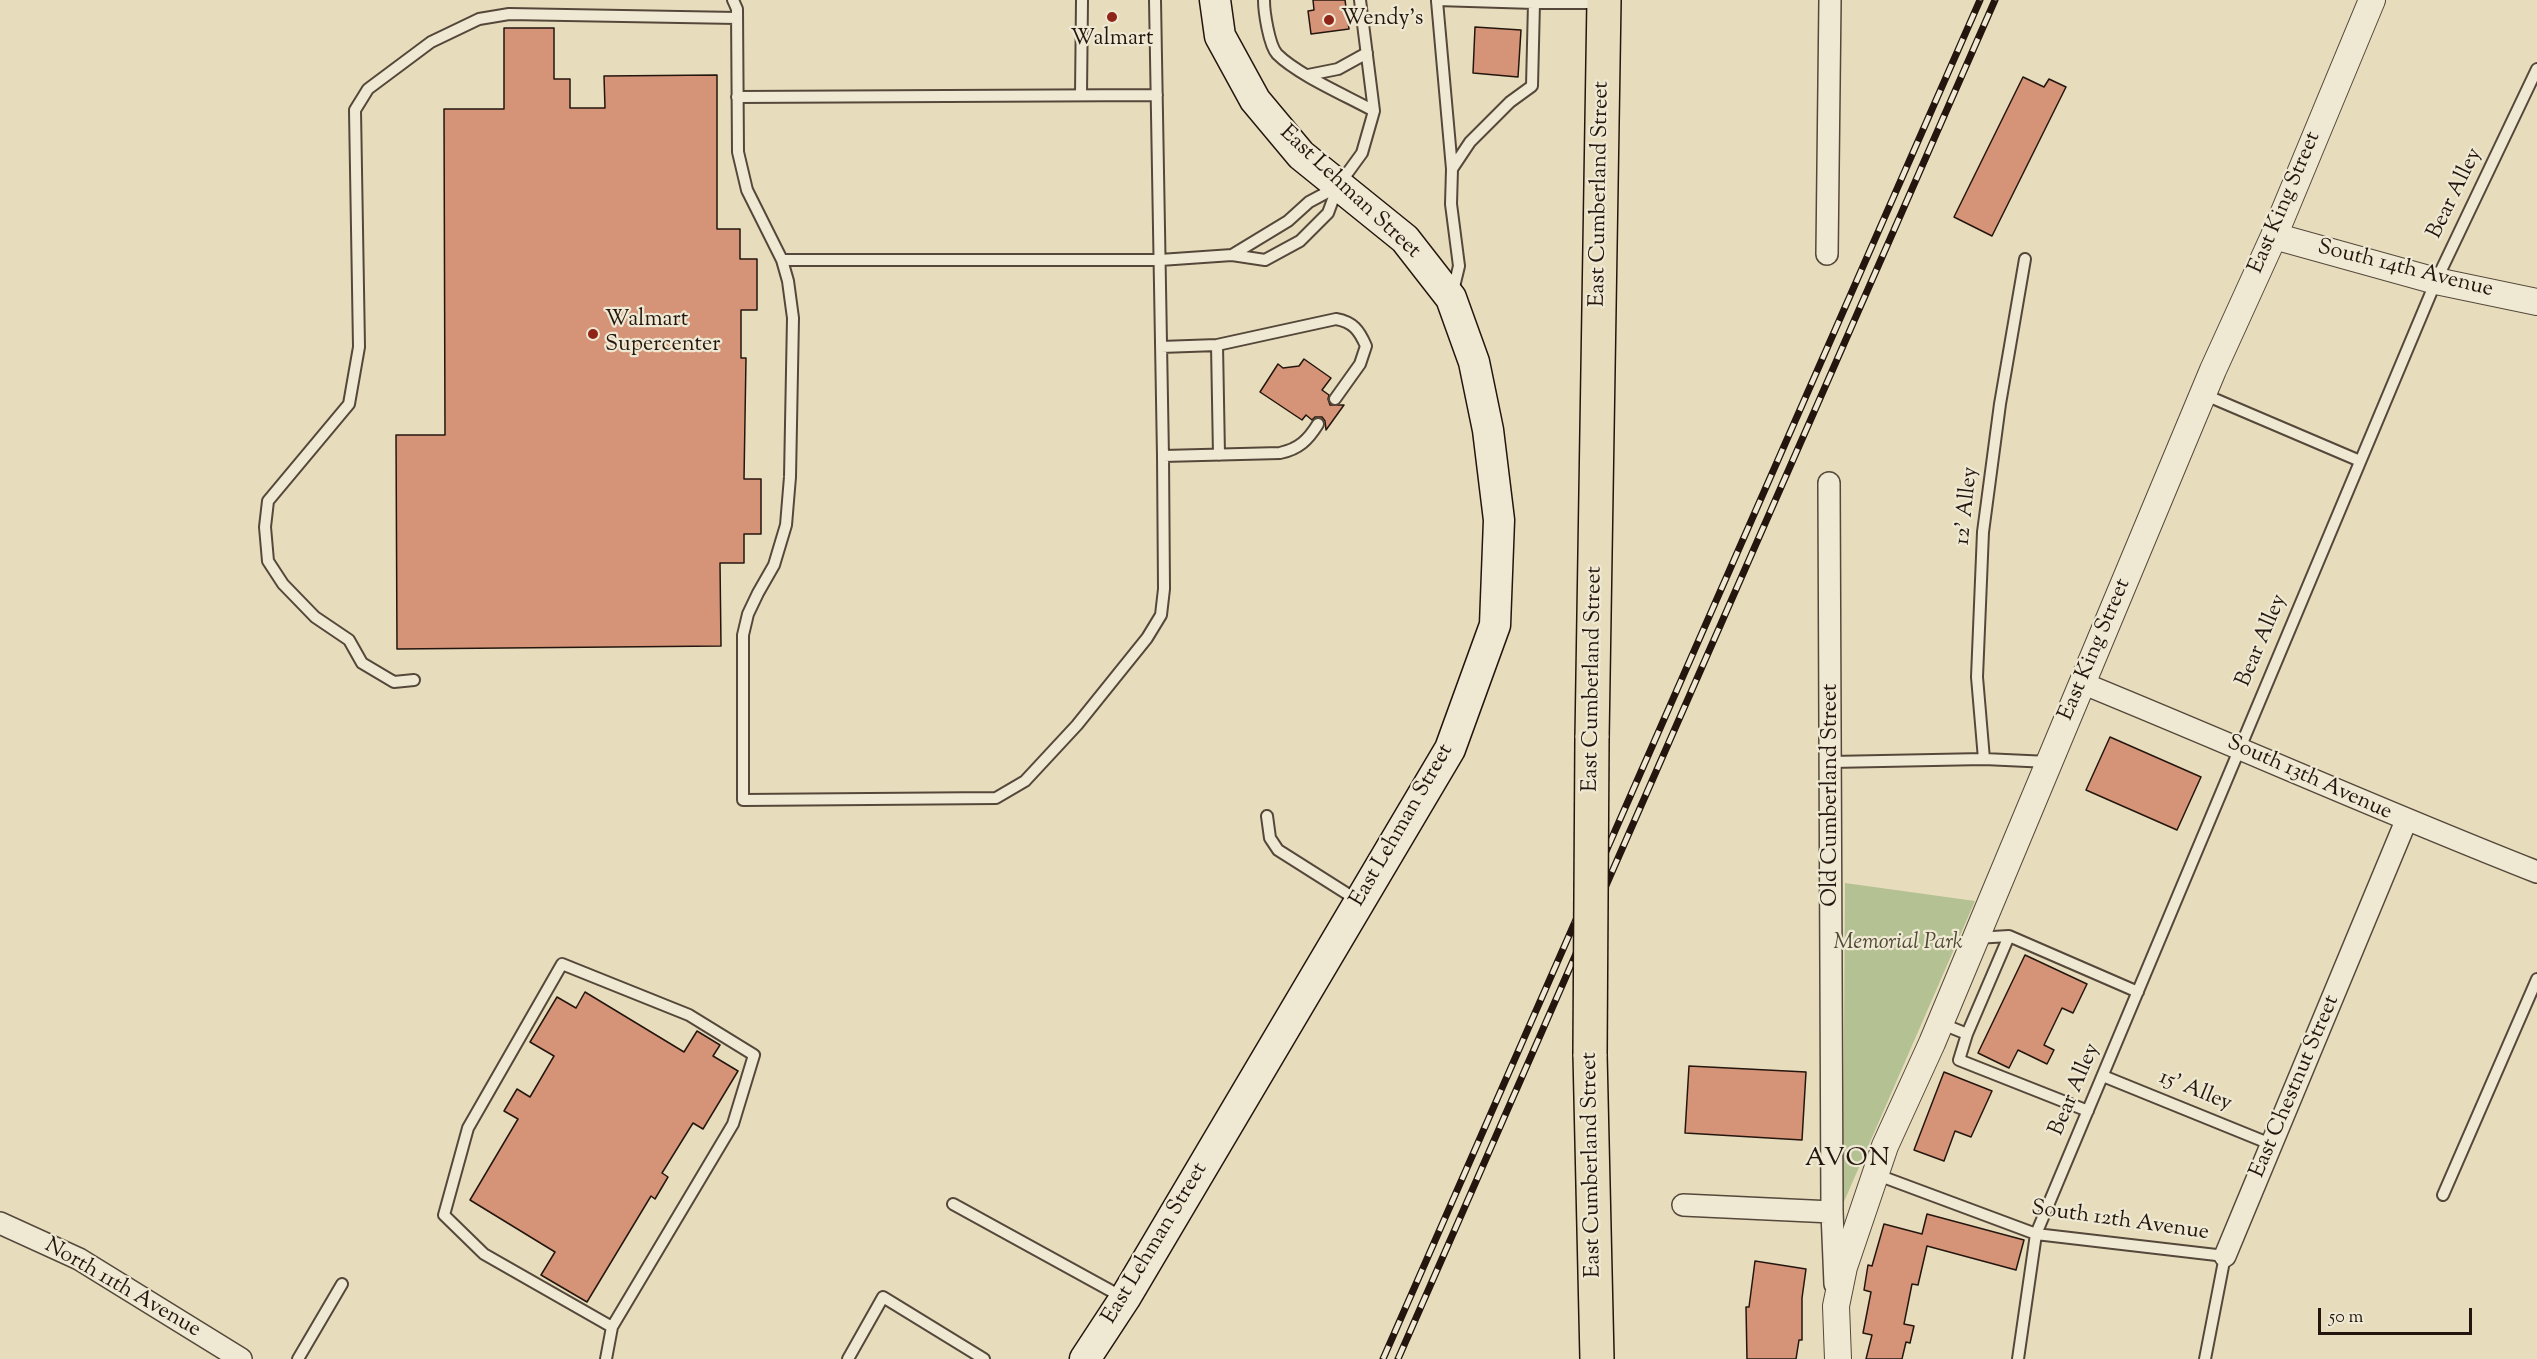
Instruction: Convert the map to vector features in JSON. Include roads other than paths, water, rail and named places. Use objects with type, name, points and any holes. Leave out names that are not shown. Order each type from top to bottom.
[{"type":"highway","name":"East Cumberland Street","points":[[1597,1359],[1590,1054],[1592,738],[1604,2]]},
{"type":"main road","name":"East Lehman Street","points":[[1085,1359],[1125,1298],[1450,749],[1495,625],[1499,520],[1489,441],[1474,362],[1451,298],[1405,240],[1301,155],[1255,100],[1220,36],[1215,0]]},
{"type":"street","points":[[1827,254],[1830,0]]},
{"type":"street","name":"East King Street","points":[[1836,1306],[1844,1267],[1885,1146],[1940,1023],[2203,394],[2274,236],[2372,0]]},
{"type":"street","name":"South 14th Avenue","points":[[2274,236],[2436,281],[2537,302]]},
{"type":"street","name":"Old Cumberland Street","points":[[1829,483],[1832,1212],[1838,1359]]},
{"type":"street","name":"South 13th Avenue","points":[[2082,683],[2239,747],[2406,821],[2537,872]]},
{"type":"street","name":"East Chestnut Street","points":[[2225,1256],[2406,821]]},
{"type":"street","points":[[1683,1205],[1832,1212]]},
{"type":"street","name":"North 11th Avenue","points":[[0,1223],[79,1258],[241,1359]]},
{"type":"lane","points":[[1081,95],[1082,0]]},
{"type":"lane","points":[[414,680],[394,682],[362,663],[349,640],[315,617],[283,584],[268,561],[265,527],[267,501],[350,404],[359,347],[355,110],[368,89],[422,49],[479,19],[509,14],[737,7],[738,152],[747,190],[782,260],[788,281],[793,318],[790,477],[782,544],[748,614],[743,635],[743,800],[996,798],[1025,781],[1077,725],[1147,638],[1161,615],[1164,589],[1163,456],[1155,0]]},
{"type":"lane","points":[[1264,0],[1264,15],[1276,52],[1308,75],[1374,111]]},
{"type":"lane","points":[[782,260],[1160,260],[1232,255],[1265,260],[1300,241],[1328,213],[1338,186],[1362,153],[1374,111],[1360,0]]},
{"type":"lane","points":[[1451,298],[1459,266],[1451,204],[1452,169],[1437,0],[1534,3],[1604,2]]},
{"type":"lane","points":[[1452,169],[1470,142],[1510,102],[1532,86],[1534,3]]},
{"type":"lane","points":[[1308,75],[1338,69],[1366,53]]},
{"type":"lane","name":"Bear Alley","points":[[2018,1359],[2036,1234],[2436,281],[2537,69]]},
{"type":"lane","points":[[737,97],[1157,95]]},
{"type":"lane","points":[[1232,255],[1288,221],[1309,202],[1338,186]]},
{"type":"lane","name":"12' Alley","points":[[1984,759],[1977,677],[1983,532],[2000,404],[2025,259]]},
{"type":"lane","points":[[1161,347],[1217,345],[1336,319],[1350,322],[1360,332],[1366,346],[1360,364],[1335,399]]},
{"type":"lane","points":[[1217,345],[1219,455]]},
{"type":"lane","points":[[2203,394],[2360,461]]},
{"type":"lane","points":[[1163,456],[1291,451],[1303,444],[1318,424]]},
{"type":"lane","points":[[1831,762],[1984,759],[2049,762]]},
{"type":"lane","points":[[1267,816],[1270,838],[1278,850],[1360,901]]},
{"type":"lane","points":[[2009,936],[1967,1034],[1959,1060],[2088,1111]]},
{"type":"lane","points":[[1975,938],[2009,936],[2037,946],[2138,992]]},
{"type":"lane","points":[[606,1359],[612,1327],[733,1124],[754,1055],[689,1015],[562,964],[468,1128],[444,1215],[484,1254],[612,1327]]},
{"type":"lane","points":[[2443,1196],[2537,979]]},
{"type":"lane","points":[[1940,1023],[1967,1034]]},
{"type":"lane","name":"15' Alley","points":[[2103,1076],[2273,1145]]},
{"type":"lane","name":"South 12th Avenue","points":[[1875,1174],[2036,1234],[2225,1256]]},
{"type":"lane","points":[[953,1204],[1125,1298]]},
{"type":"lane","name":"East Chestnut Street","points":[[2205,1359],[2225,1256]]},
{"type":"lane","points":[[298,1359],[342,1284]]},
{"type":"lane","points":[[848,1359],[883,1297],[984,1359]]},
{"type":"railway","points":[[1383,1359],[1980,0]]},
{"type":"railway","points":[[1398,1359],[1995,0]]},
{"type":"place","name":"Walmart","points":[[1112,17]]},
{"type":"place","name":"Wendy's","points":[[1329,20]]},
{"type":"place","name":"Walmart Supercenter","points":[[593,334]]},
{"type":"district","name":"AVON","points":[[1848,1161]]},
{"type":"park label","name":"Memorial Park","points":[[1898,944]]}]
